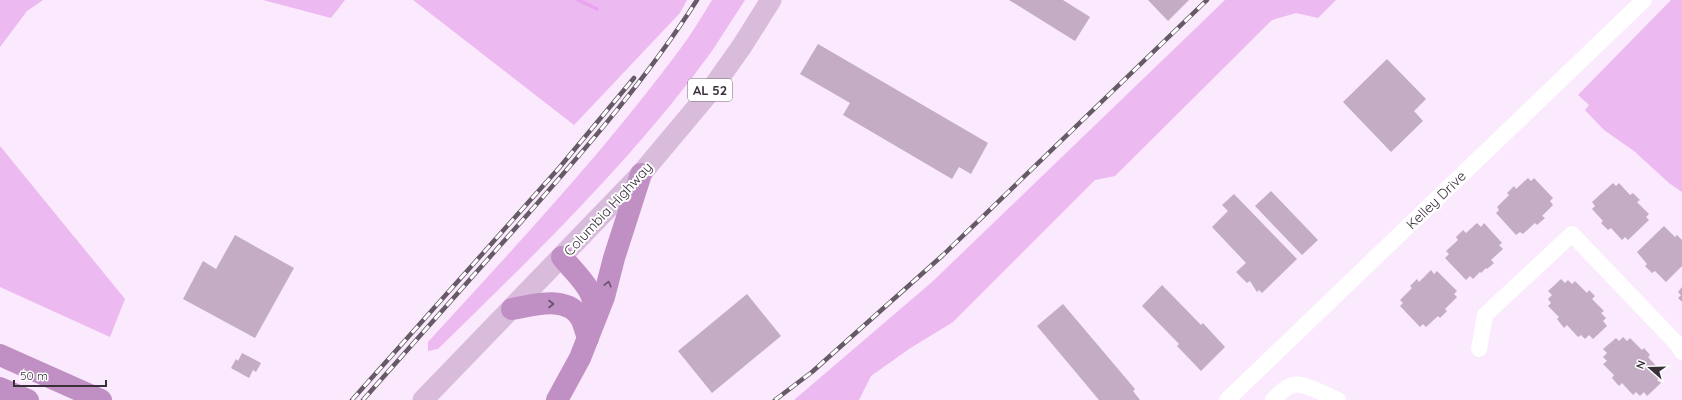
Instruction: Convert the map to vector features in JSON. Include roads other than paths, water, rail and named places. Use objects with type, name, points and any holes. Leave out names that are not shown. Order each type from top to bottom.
[{"type":"highway","points":[[557,400],[570,378],[604,297],[614,258],[641,174]]},
{"type":"highway","points":[[562,257],[588,288],[593,297],[596,308],[591,329]]},
{"type":"highway","points":[[512,309],[554,303],[564,305],[574,311],[591,329]]},
{"type":"highway","points":[[0,355],[101,400]]},
{"type":"highway","points":[[0,388],[28,400]]},
{"type":"main road","name":"Columbia Highway","points":[[423,400],[641,174],[708,94],[742,46],[771,0]]},
{"type":"street","name":"Kelley Drive","points":[[1227,400],[1644,0]]},
{"type":"street","points":[[1479,349],[1485,315],[1572,234],[1682,352]]},
{"type":"street","points":[[1273,400],[1283,390],[1295,384],[1302,385],[1338,400]]},
{"type":"waterway","points":[[578,0],[597,9]]},
{"type":"railway","points":[[363,400],[595,137],[638,84],[697,0]]},
{"type":"railway","points":[[775,400],[812,372],[943,255],[1207,0]]},
{"type":"railway","points":[[352,400],[559,168],[634,78]]}]
